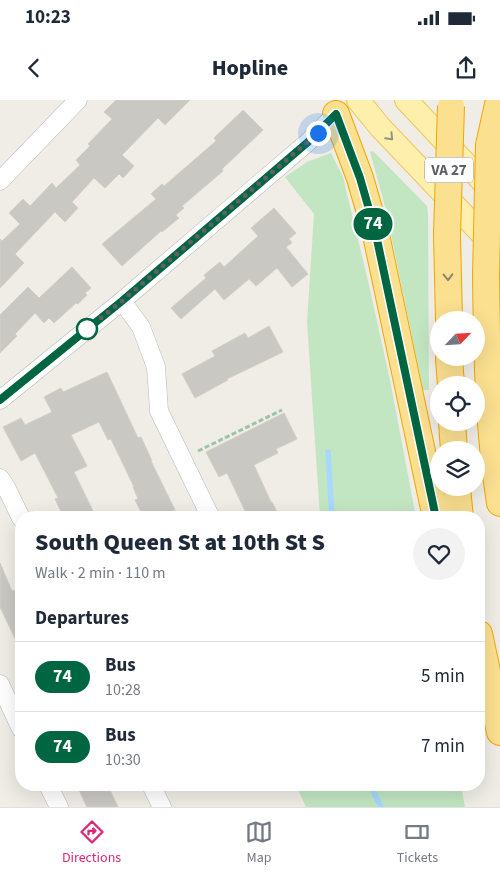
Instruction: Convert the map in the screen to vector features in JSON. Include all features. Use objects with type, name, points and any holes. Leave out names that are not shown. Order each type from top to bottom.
[{"type":"highway","name":"VA 27","points":[[491,100],[486,276],[489,392],[500,503]]},
{"type":"highway","points":[[489,145],[499,100]]},
{"type":"highway","name":"VA 27","points":[[449,311],[447,235],[452,103]]},
{"type":"highway","points":[[338,105],[375,230],[435,511]]},
{"type":"highway","points":[[486,276],[500,368]]},
{"type":"highway","points":[[458,496],[459,511]]},
{"type":"highway","points":[[485,669],[500,732]]},
{"type":"main road","points":[[358,100],[380,127],[500,253]]},
{"type":"main road","points":[[406,100],[500,200]]},
{"type":"street","points":[[0,181],[78,100]]},
{"type":"street","points":[[0,400],[122,301],[308,142],[338,105]]},
{"type":"street","points":[[122,301],[140,327],[156,367],[159,411],[207,511]]},
{"type":"street","points":[[0,478],[6,486],[18,511]]},
{"type":"street","points":[[0,684],[15,716]]},
{"type":"street","points":[[51,791],[58,807]]},
{"type":"street","points":[[154,791],[162,807]]},
{"type":"path","points":[[195,452],[282,410]]},
{"type":"green space","points":[[373,151],[427,206],[429,390],[423,390],[386,210],[370,152]]},
{"type":"green space","points":[[331,153],[343,177],[390,380],[415,511],[320,511],[307,322],[314,214],[285,177],[307,162]]},
{"type":"green space","points":[[299,791],[462,791],[465,807],[306,807]]},
{"type":"building","points":[[116,100],[190,100],[165,125],[158,118],[122,155],[134,166],[123,178],[119,174],[105,188],[94,178],[72,202],[78,208],[65,222],[55,212],[15,254],[24,263],[0,288],[0,239],[2,241],[20,224],[9,213],[23,199],[30,206],[52,183],[56,188],[80,165],[76,160],[90,146],[88,144],[112,119],[104,112]]},
{"type":"building","points":[[243,110],[263,130],[222,169],[223,171],[182,206],[184,208],[176,215],[179,218],[161,231],[122,266],[102,244],[156,199],[151,194],[162,184],[164,186],[216,141],[214,138]]},
{"type":"building","points":[[274,208],[296,233],[289,239],[292,243],[286,247],[308,274],[292,287],[277,268],[256,286],[249,279],[224,300],[215,289],[181,319],[171,308],[206,278],[204,275],[220,262],[224,267],[258,236],[251,228]]},
{"type":"building","points":[[72,267],[91,288],[85,293],[87,295],[54,323],[49,318],[44,323],[35,313],[15,334],[17,336],[0,353],[0,315],[28,287],[39,298]]},
{"type":"building","points":[[269,326],[283,352],[227,379],[195,398],[182,374],[215,356],[212,351],[245,333],[248,338]]},
{"type":"building","points":[[107,372],[138,438],[141,437],[175,510],[140,511],[135,500],[138,499],[134,487],[111,439],[108,440],[99,422],[71,435],[87,466],[74,472],[93,511],[61,511],[55,499],[58,498],[35,453],[21,461],[3,427],[21,418],[25,425],[52,412],[44,397],[61,388],[63,392]]},
{"type":"building","points":[[284,413],[297,439],[276,449],[278,453],[254,465],[276,511],[245,511],[227,473],[219,477],[206,452]]},
{"type":"building","points":[[0,563],[12,591],[14,590],[15,592],[15,638],[0,607]]},
{"type":"building","points":[[79,791],[110,791],[118,807],[87,807]]},
{"type":"waterway","points":[[328,452],[332,511]]},
{"type":"waterway","points":[[373,791],[381,807]]},
{"type":"bus line","name":"74","points":[[0,400],[122,301],[308,142],[336,114],[360,178],[375,230],[435,511]]},
{"type":"route","points":[[87,329],[318,133]]}]
